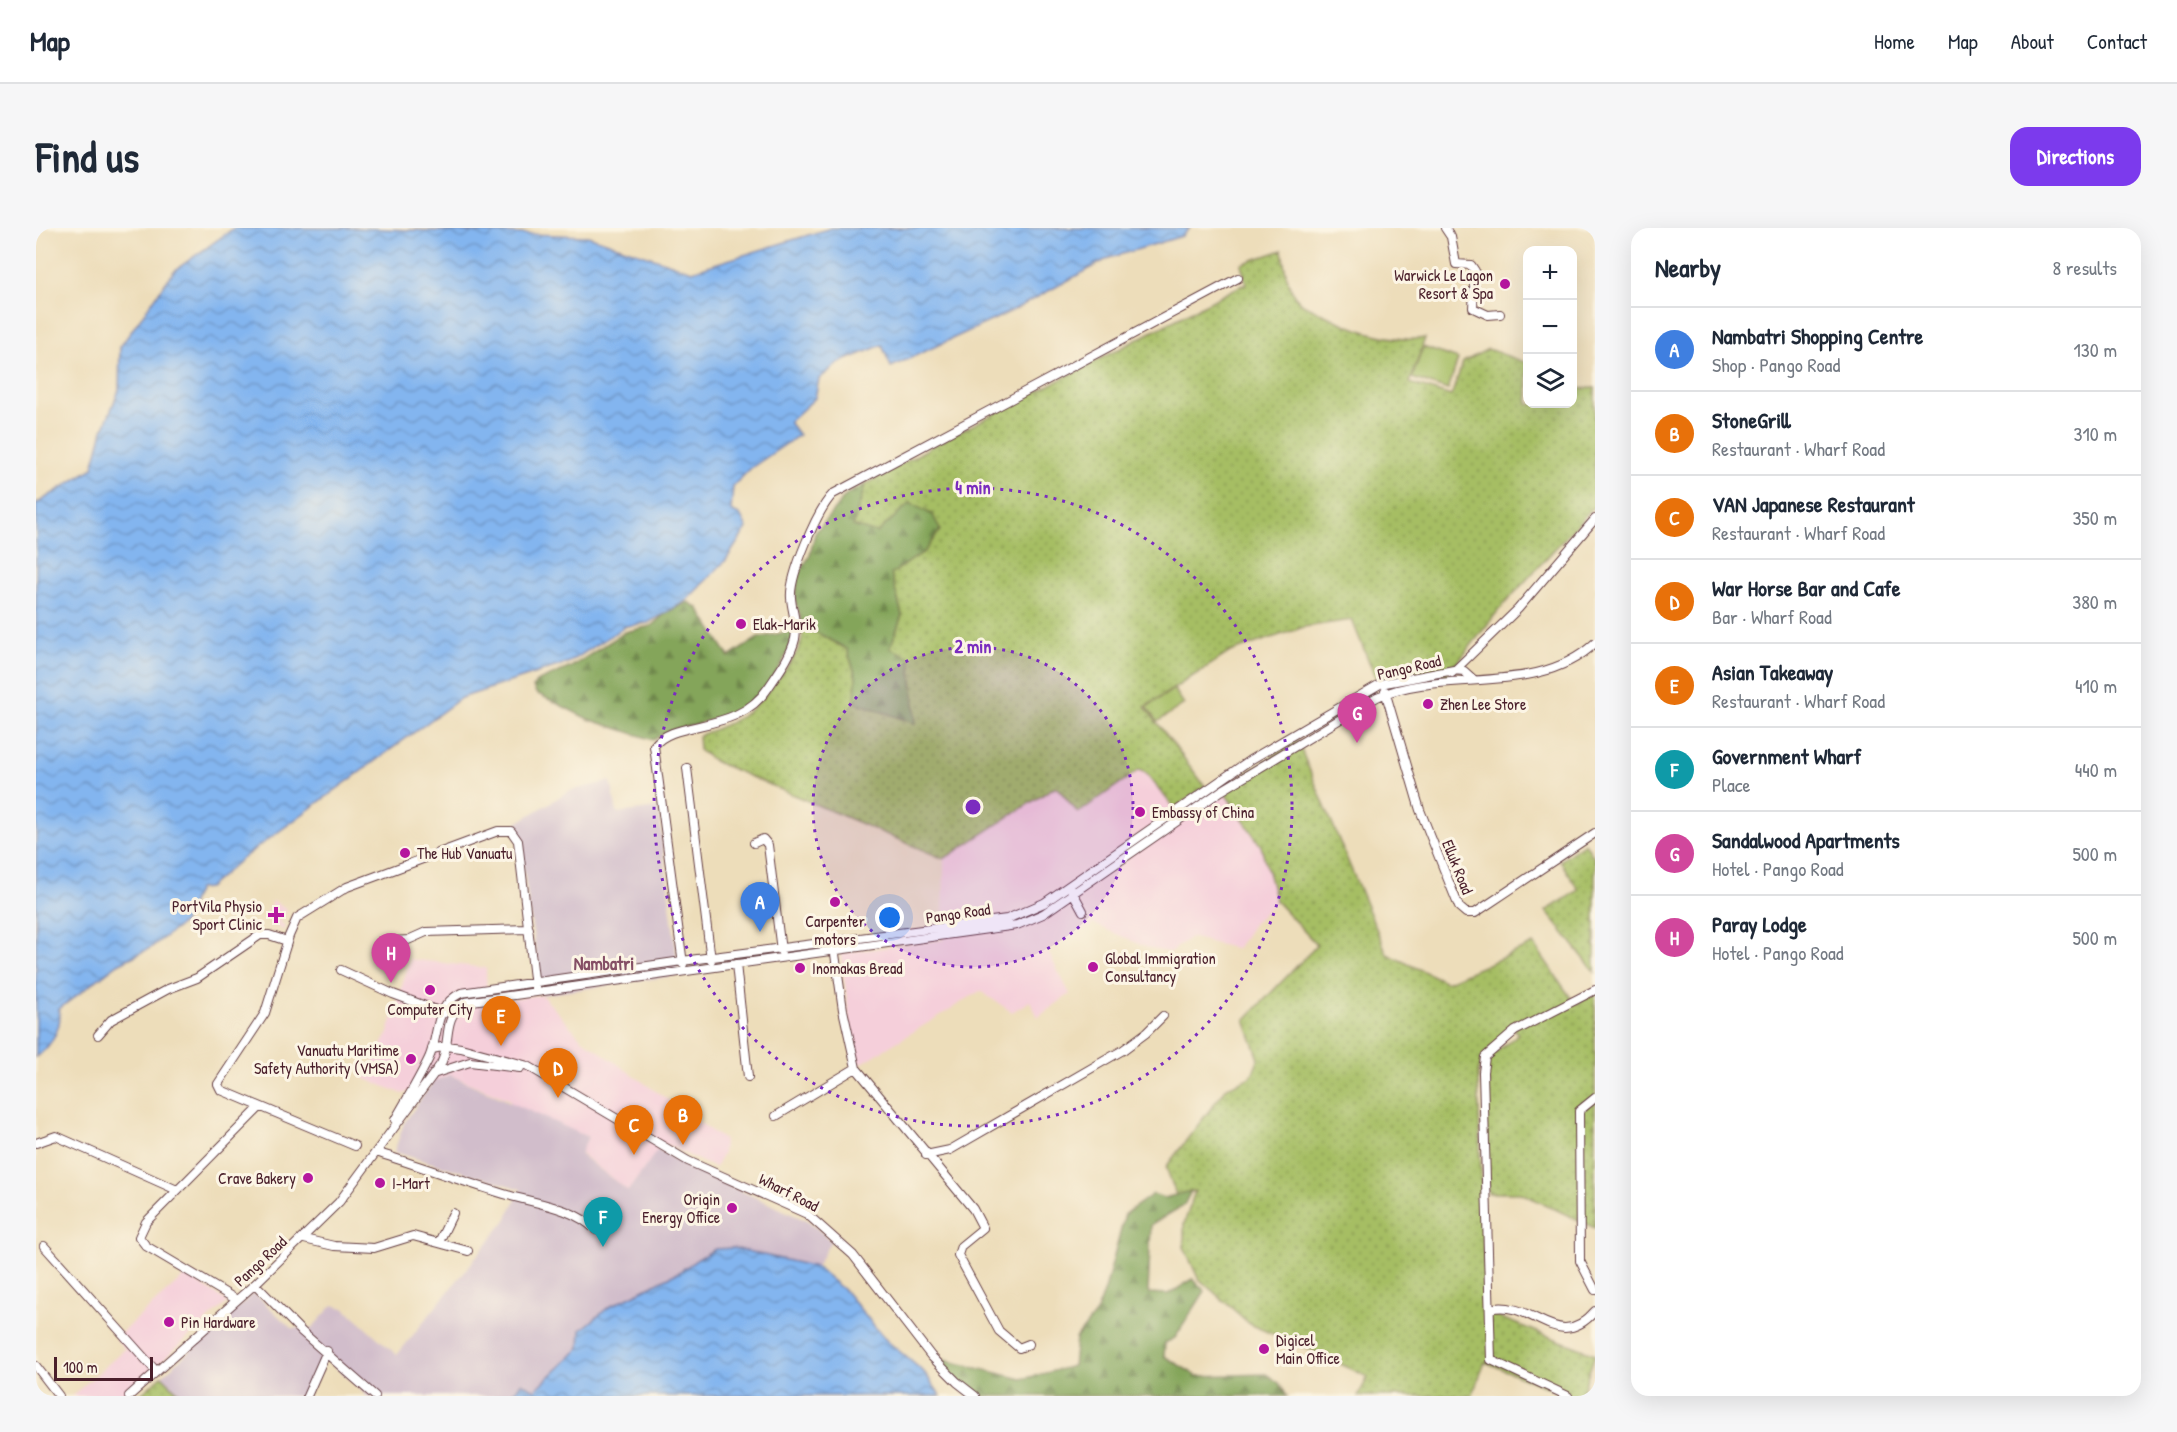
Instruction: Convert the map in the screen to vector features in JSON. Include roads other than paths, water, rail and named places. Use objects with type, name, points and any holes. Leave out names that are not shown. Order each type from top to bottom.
[{"type":"street","points":[[1445,228],[1450,237],[1456,264],[1471,265],[1475,271],[1473,308],[1488,315],[1500,314]]},
{"type":"street","points":[[684,971],[654,746],[665,735],[734,718],[752,706],[766,691],[795,640],[796,627],[790,597],[793,575],[823,504],[833,494],[1238,278]]},
{"type":"street","points":[[1445,681],[1518,609],[1595,519]]},
{"type":"street","name":"Pango Road","points":[[391,1130],[431,1051],[441,1012],[453,997],[461,993],[780,948],[834,947],[1017,925],[1043,914],[1248,773],[1354,709],[1386,693],[1445,681],[1518,675],[1563,664],[1595,643]]},
{"type":"street","name":"Pango Road","points":[[129,1396],[304,1239],[339,1202],[434,1074],[445,1065],[446,1031],[451,1015],[465,1002],[782,959],[834,947],[1007,919],[1031,911],[1250,760],[1382,683],[1454,670],[1464,671],[1474,680]]},
{"type":"street","name":"Elluk Road","points":[[1382,683],[1420,810],[1459,907],[1466,913],[1475,912],[1595,833]]},
{"type":"street","points":[[687,768],[713,967]]},
{"type":"street","points":[[355,1146],[221,1090],[218,1084],[265,1012],[287,941],[297,918],[347,887],[505,830],[517,837],[536,991]]},
{"type":"street","points":[[754,843],[763,839],[768,845],[782,959]]},
{"type":"street","points":[[1068,886],[1083,911]]},
{"type":"street","points":[[394,941],[408,940],[426,932],[528,929]]},
{"type":"street","points":[[98,1035],[111,1020],[168,989],[197,978],[260,935],[269,934],[287,941]]},
{"type":"street","points":[[834,947],[851,1056],[856,1068],[926,1155],[967,1200],[983,1226],[982,1230],[961,1246],[958,1255],[999,1331],[1019,1348],[1029,1344]]},
{"type":"street","points":[[736,964],[748,1077]]},
{"type":"street","points":[[341,970],[393,994],[451,1015]]},
{"type":"street","points":[[1568,1396],[1491,1360],[1483,1072],[1485,1057],[1515,1031],[1595,990]]},
{"type":"street","points":[[926,1155],[950,1150],[1123,1050],[1146,1033],[1163,1016]]},
{"type":"street","name":"Wharf Road","points":[[431,1051],[447,1046],[508,1059],[542,1073],[688,1161],[789,1204],[821,1224],[853,1255],[910,1331],[940,1366],[975,1396]]},
{"type":"street","points":[[431,1051],[445,1065]]},
{"type":"street","name":"Wharf Road","points":[[445,1065],[485,1062],[542,1073]]},
{"type":"street","points":[[776,1116],[856,1068]]},
{"type":"street","points":[[1595,1098],[1579,1111],[1578,1146],[1580,1261],[1595,1290]]},
{"type":"street","points":[[237,1300],[141,1242],[140,1230],[260,1107]]},
{"type":"street","points":[[36,1143],[56,1136],[177,1190]]},
{"type":"street","points":[[376,1152],[506,1195],[570,1211],[583,1218],[596,1230]]},
{"type":"street","points":[[439,1242],[453,1213]]},
{"type":"street","points":[[304,1239],[334,1246],[374,1248],[413,1236],[468,1251]]},
{"type":"street","points":[[44,1246],[156,1371]]},
{"type":"street","points":[[255,1284],[302,1332],[327,1351],[375,1396]]},
{"type":"street","points":[[1490,1310],[1508,1308],[1565,1329],[1582,1324],[1595,1311]]},
{"type":"street","points":[[307,1396],[327,1351]]},
{"type":"street","points":[[36,1366],[59,1396]]},
{"type":"water","points":[[234,228],[354,228],[588,236],[692,271],[831,228],[1190,228],[1182,236],[1109,258],[1008,313],[891,367],[882,345],[839,363],[819,379],[815,398],[789,422],[799,435],[751,468],[733,486],[731,511],[741,516],[747,528],[726,560],[686,601],[648,623],[626,626],[570,662],[461,698],[240,860],[208,888],[198,889],[183,923],[150,948],[118,964],[59,1009],[60,1016],[55,1036],[36,1057],[36,504],[93,468],[103,430],[119,390],[120,347],[174,271]]},
{"type":"water","points":[[733,1248],[816,1267],[845,1291],[886,1340],[924,1372],[941,1396],[512,1396],[521,1383],[535,1390],[580,1348],[581,1330],[609,1307],[679,1272],[715,1249]]},
{"type":"place","name":"Warwick Le Lagon Resort & Spa","points":[[1505,284]]},
{"type":"place","name":"Elak-Marik","points":[[741,624]]},
{"type":"place","name":"Zhen Lee Store","points":[[1428,704]]},
{"type":"place","name":"Sandalwood Apartments","points":[[1357,743]]},
{"type":"place","name":"Embassy of China","points":[[1140,812]]},
{"type":"place","name":"The Hub Vanuatu","points":[[405,853]]},
{"type":"place","name":"Carpenter motors","points":[[835,902]]},
{"type":"place","name":"PortVila Physio Sport Clinic","points":[[276,915]]},
{"type":"place","name":"Nambatri Shopping Centre","points":[[760,932]]},
{"type":"place","name":"Global Immigration Consultancy","points":[[1093,967]]},
{"type":"place","name":"Inomakas Bread","points":[[800,968]]},
{"type":"place","name":"Paray Lodge","points":[[391,983]]},
{"type":"place","name":"Computer City","points":[[430,990]]},
{"type":"place","name":"Asian Takeaway","points":[[501,1046]]},
{"type":"place","name":"Vanuatu Maritime Safety Authority (VMSA)","points":[[411,1059]]},
{"type":"place","name":"War Horse Bar and Cafe","points":[[558,1098]]},
{"type":"place","name":"StoneGrill","points":[[683,1145]]},
{"type":"place","name":"VAN Japanese Restaurant","points":[[634,1155]]},
{"type":"place","name":"Crave Bakery","points":[[308,1178]]},
{"type":"place","name":"I-Mart","points":[[380,1183]]},
{"type":"place","name":"Origin Energy Office","points":[[732,1208]]},
{"type":"place","name":"Government Wharf","points":[[603,1247]]},
{"type":"place","name":"Pin Hardware","points":[[169,1322]]},
{"type":"place","name":"Digicel Main Office","points":[[1264,1349]]},
{"type":"district","name":"Nambatri","points":[[604,963]]}]
